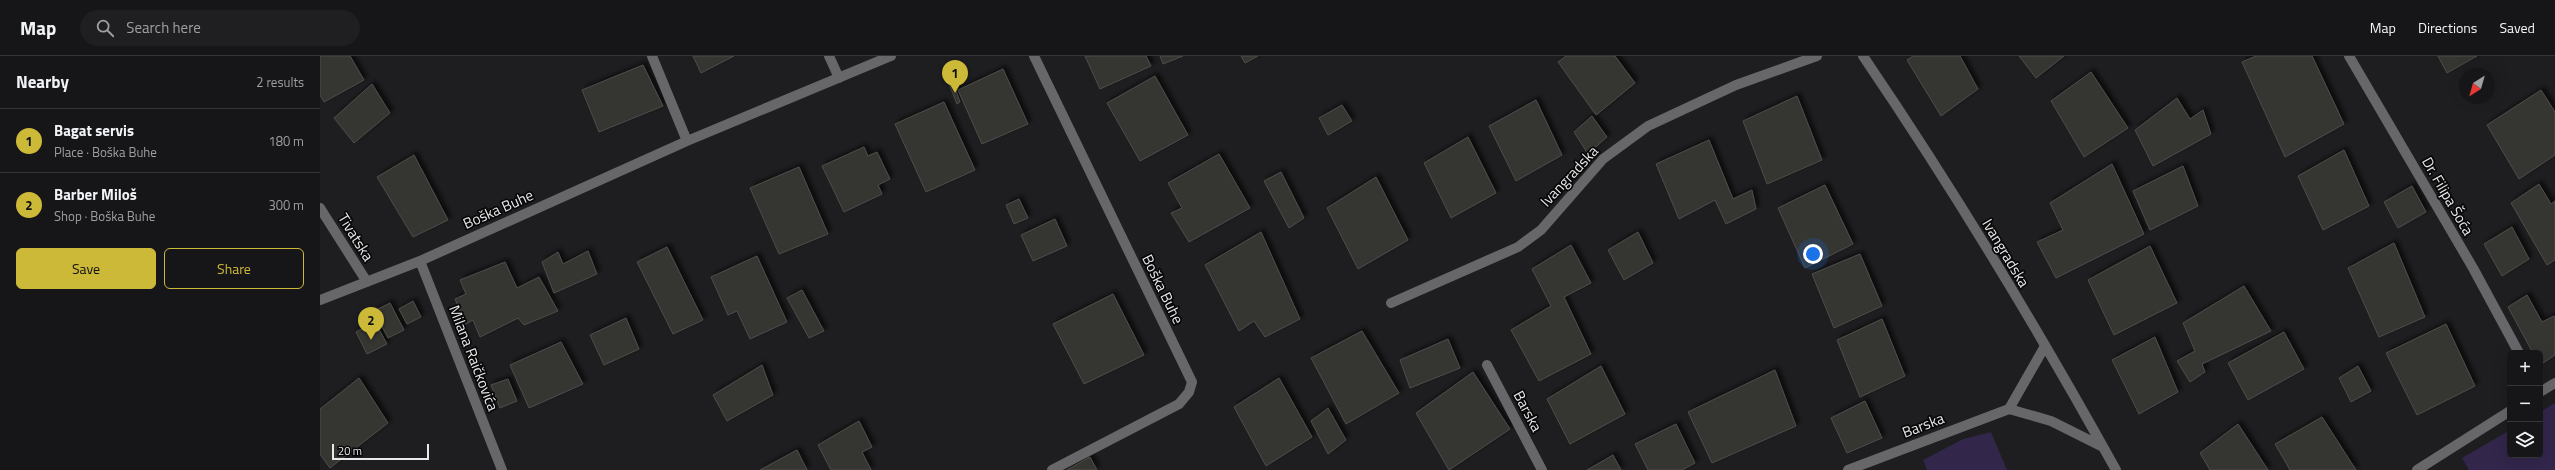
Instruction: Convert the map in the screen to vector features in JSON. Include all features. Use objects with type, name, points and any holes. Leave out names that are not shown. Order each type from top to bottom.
[{"type":"street","points":[[652,56],[687,141]]},
{"type":"street","points":[[829,56],[838,78]]},
{"type":"street","name":"Boška Buhe","points":[[320,300],[420,261],[687,141],[891,56]]},
{"type":"street","name":"Boška Buhe","points":[[1034,56],[1192,382],[1189,392],[1179,404],[1052,470]]},
{"type":"street","name":"Ivangradska","points":[[1391,303],[1518,248],[1541,230],[1603,159],[1648,126],[1736,85],[1817,56]]},
{"type":"street","name":"Ivangradska","points":[[1863,56],[1906,120],[2045,346],[2116,470]]},
{"type":"street","name":"Dr. Filipa Šoća","points":[[2349,56],[2473,268],[2517,350]]},
{"type":"street","name":"Tivatska","points":[[320,208],[367,282]]},
{"type":"street","name":"Milana Raičkovića","points":[[420,261],[499,469]]},
{"type":"street","points":[[2045,346],[2009,409],[2051,421],[2103,447]]},
{"type":"street","name":"Barska","points":[[1487,366],[1542,470]]},
{"type":"street","points":[[2543,390],[2555,383]]},
{"type":"street","name":"Barska","points":[[1848,470],[2009,409]]},
{"type":"street","points":[[2416,470],[2507,413]]},
{"type":"shaded area","points":[[2555,403],[2555,470],[2469,470],[2462,458],[2507,432],[2507,458],[2543,458],[2543,410]]},
{"type":"shaded area","points":[[1991,432],[2007,470],[1927,470],[1923,460],[1963,439]]},
{"type":"building","points":[[320,56],[350,56],[364,80],[324,102],[320,95]]},
{"type":"building","points":[[693,56],[734,56],[701,73]]},
{"type":"building","points":[[1085,56],[1146,56],[1151,66],[1100,89]]},
{"type":"building","points":[[1160,56],[1183,56],[1163,64]]},
{"type":"building","points":[[1241,56],[1258,56],[1245,63]]},
{"type":"building","points":[[1566,56],[1615,56],[1635,83],[1596,115],[1558,62]]},
{"type":"building","points":[[1913,56],[1960,56],[1978,89],[1941,116],[1907,60]]},
{"type":"building","points":[[2019,56],[2064,56],[2036,78]]},
{"type":"building","points":[[2256,56],[2312,56],[2344,124],[2285,157],[2242,62]]},
{"type":"building","points":[[2438,56],[2477,56],[2447,73]]},
{"type":"building","points":[[643,65],[663,106],[599,132],[582,90]]},
{"type":"building","points":[[1003,69],[1028,124],[982,144],[958,90]]},
{"type":"building","points":[[2091,72],[2128,128],[2084,157],[2051,101]]},
{"type":"building","points":[[1155,76],[1188,135],[1140,161],[1107,103]]},
{"type":"building","points":[[953,83],[960,102],[957,104],[949,84]]},
{"type":"building","points":[[372,84],[390,113],[354,143],[334,118]]},
{"type":"building","points":[[2541,90],[2555,112],[2555,155],[2519,179],[2487,125]]},
{"type":"building","points":[[1797,96],[1822,160],[1767,184],[1743,121]]},
{"type":"building","points":[[2177,98],[2190,119],[2203,110],[2211,134],[2153,166],[2135,130]]},
{"type":"building","points":[[1536,100],[1562,155],[1516,181],[1489,126]]},
{"type":"building","points":[[944,102],[975,170],[926,192],[895,124]]},
{"type":"building","points":[[1342,105],[1352,121],[1328,135],[1319,118]]},
{"type":"building","points":[[1592,116],[1607,137],[1588,154],[1574,132]]},
{"type":"building","points":[[1468,137],[1496,193],[1451,218],[1424,163]]},
{"type":"building","points":[[1709,140],[1733,199],[1752,190],[1756,209],[1726,224],[1715,200],[1679,219],[1656,164]]},
{"type":"building","points":[[864,147],[868,156],[877,152],[890,179],[878,185],[882,194],[844,212],[822,166]]},
{"type":"building","points":[[2344,150],[2369,206],[2323,230],[2298,176]]},
{"type":"building","points":[[1219,154],[1250,208],[1189,242],[1171,213],[1182,208],[1168,183]]},
{"type":"building","points":[[414,155],[448,220],[413,237],[377,177]]},
{"type":"building","points":[[2112,164],[2144,234],[2056,278],[2037,242],[2063,230],[2050,203]]},
{"type":"building","points":[[2183,166],[2198,206],[2150,230],[2133,191]]},
{"type":"building","points":[[799,167],[828,234],[779,254],[750,188]]},
{"type":"building","points":[[1281,172],[1304,218],[1289,228],[1264,181]]},
{"type":"building","points":[[1376,177],[1408,240],[1358,269],[1327,208]]},
{"type":"building","points":[[2539,184],[2551,204],[2555,201],[2555,260],[2547,265],[2511,203]]},
{"type":"building","points":[[1825,185],[1853,244],[1805,268],[1778,208]]},
{"type":"building","points":[[2412,186],[2426,212],[2398,228],[2384,202]]},
{"type":"building","points":[[1019,199],[1028,218],[1014,224],[1006,205]]},
{"type":"building","points":[[1055,219],[1067,246],[1033,261],[1021,235]]},
{"type":"building","points":[[2512,227],[2529,259],[2502,276],[2484,244]]},
{"type":"building","points":[[1261,232],[1300,319],[1265,337],[1254,321],[1239,331],[1205,265]]},
{"type":"building","points":[[1638,232],[1653,263],[1624,280],[1608,250]]},
{"type":"building","points":[[2394,243],[2425,317],[2379,337],[2348,268]]},
{"type":"building","points":[[1571,245],[1591,283],[1564,297],[1591,354],[1539,381],[1511,330],[1551,306],[1532,269]]},
{"type":"building","points":[[2150,246],[2177,303],[2114,335],[2088,280]]},
{"type":"building","points":[[667,247],[703,320],[673,334],[637,262]]},
{"type":"building","points":[[588,251],[597,274],[554,293],[542,262],[558,252],[563,264]]},
{"type":"building","points":[[1860,254],[1882,306],[1834,328],[1812,274]]},
{"type":"building","points":[[757,256],[787,322],[750,339],[737,311],[728,315],[711,277]]},
{"type":"building","points":[[505,262],[517,288],[539,277],[558,311],[524,325],[518,318],[480,337],[473,320],[466,324],[455,299],[466,294],[460,280]]},
{"type":"building","points":[[2244,286],[2271,331],[2202,364],[2205,372],[2190,382],[2177,361],[2195,351],[2183,323]]},
{"type":"building","points":[[802,290],[824,331],[809,338],[787,298]]},
{"type":"building","points":[[1113,294],[1144,355],[1084,384],[1053,324]]},
{"type":"building","points":[[2527,295],[2542,322],[2554,316],[2555,355],[2543,363],[2543,350],[2531,350],[2508,307]]},
{"type":"building","points":[[413,301],[421,317],[407,324],[399,309]]},
{"type":"building","points":[[390,303],[404,330],[388,338],[374,311]]},
{"type":"building","points":[[626,318],[639,349],[604,365],[590,335]]},
{"type":"building","points":[[1882,319],[1905,376],[1860,397],[1837,340]]},
{"type":"building","points":[[375,322],[387,344],[367,354],[356,332]]},
{"type":"building","points":[[2446,324],[2475,386],[2417,415],[2386,353]]},
{"type":"building","points":[[1362,331],[1399,393],[1346,424],[1311,358]]},
{"type":"building","points":[[2284,332],[2304,369],[2248,400],[2228,363]]},
{"type":"building","points":[[2155,337],[2178,392],[2139,414],[2112,360]]},
{"type":"building","points":[[1448,339],[1460,368],[1410,388],[1400,360]]},
{"type":"building","points":[[561,342],[583,384],[529,408],[510,365]]},
{"type":"building","points":[[762,365],[773,395],[727,421],[713,395]]},
{"type":"building","points":[[1601,366],[1625,414],[1570,444],[1547,399]]},
{"type":"building","points":[[2358,366],[2371,391],[2351,402],[2339,378]]},
{"type":"building","points":[[1775,370],[1796,426],[1712,463],[1688,412]]},
{"type":"building","points":[[1473,372],[1510,429],[1449,470],[1416,413]]},
{"type":"building","points":[[359,378],[388,423],[330,468],[320,454],[320,409]]},
{"type":"building","points":[[1279,378],[1312,437],[1266,466],[1234,407]]},
{"type":"building","points":[[508,379],[517,401],[500,408],[491,385]]},
{"type":"building","points":[[1865,401],[1882,438],[1847,453],[1831,418]]},
{"type":"building","points":[[1328,408],[1346,440],[1328,454],[1311,421]]},
{"type":"building","points":[[2322,417],[2356,470],[2290,470],[2275,444]]},
{"type":"building","points":[[859,421],[872,447],[862,452],[871,470],[831,470],[818,445]]},
{"type":"building","points":[[1676,424],[1695,463],[1682,470],[1648,470],[1635,444]]},
{"type":"building","points":[[2238,424],[2268,470],[2210,470],[2200,453]]},
{"type":"building","points":[[797,450],[807,470],[760,470]]},
{"type":"building","points":[[1613,455],[1621,470],[1587,470]]},
{"type":"building","points":[[1090,457],[1097,470],[1067,470]]},
{"type":"place","name":"Bagat servis","points":[[955,93]]},
{"type":"place","name":"Barber Miloš","points":[[371,340]]}]
